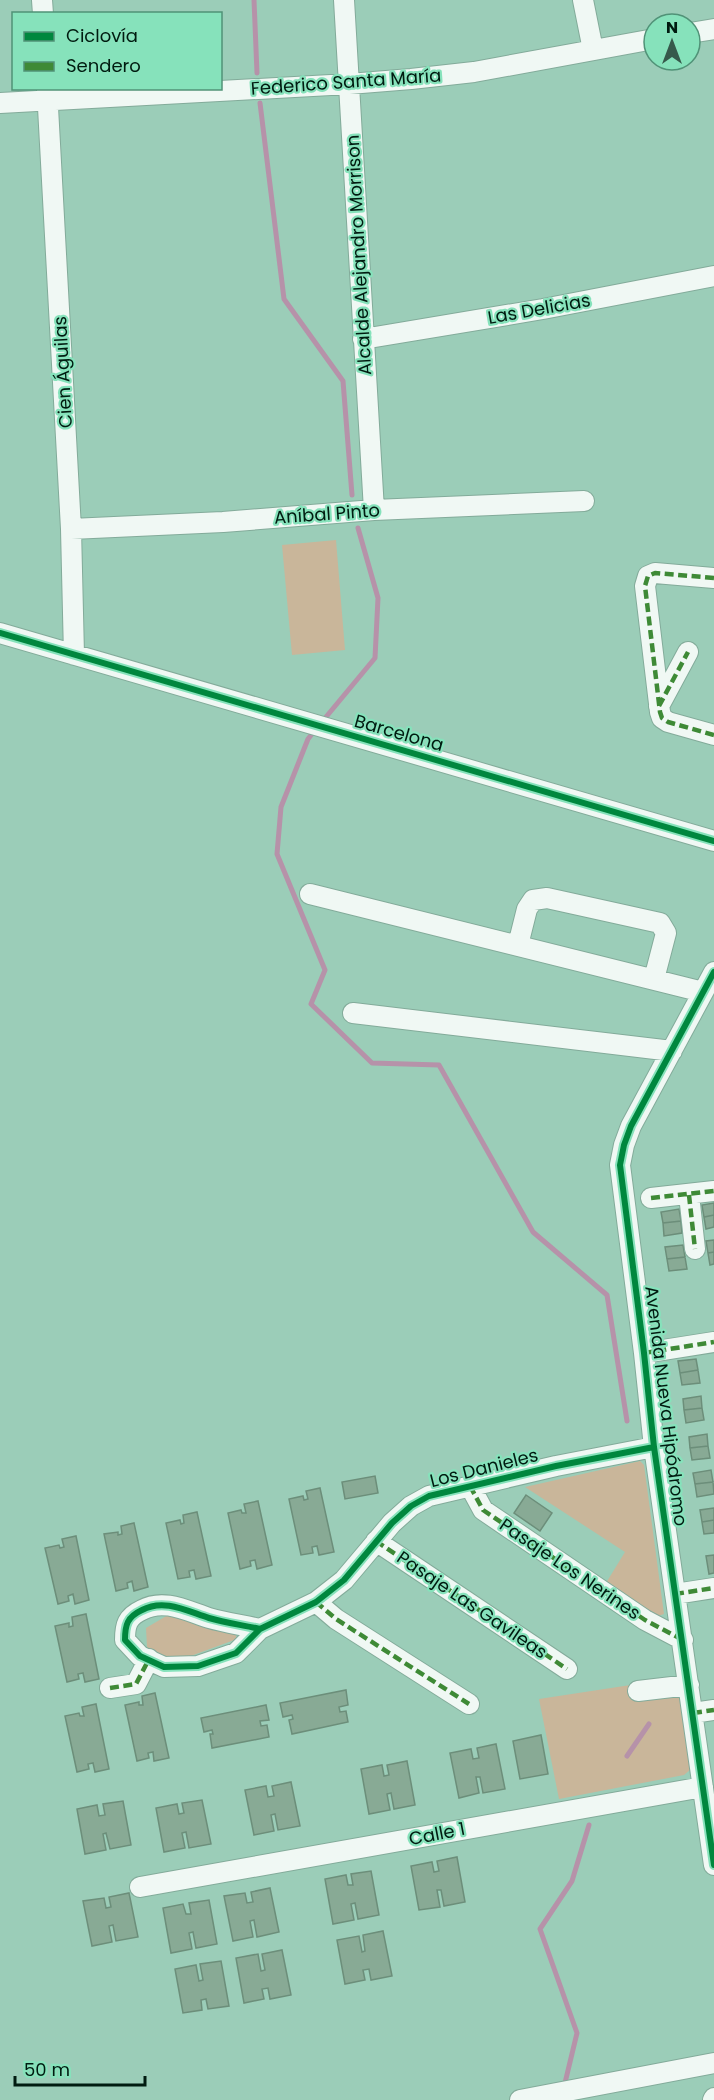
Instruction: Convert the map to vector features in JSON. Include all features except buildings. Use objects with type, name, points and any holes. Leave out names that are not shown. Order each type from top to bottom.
[{"type":"street","name":"Alcalde Alejandro Morrison","points":[[344,0],[374,510]]},
{"type":"street","points":[[584,0],[593,50]]},
{"type":"street","name":"Federico Santa María","points":[[222,88],[349,84],[474,72],[642,41]]},
{"type":"street","name":"Federico Santa María","points":[[0,103],[48,94],[168,90]]},
{"type":"street","name":"Cien Águilas","points":[[48,94],[71,529],[74,655]]},
{"type":"street","name":"Las Delicias","points":[[363,339],[543,309],[714,276]]},
{"type":"street","name":"Aníbal Pinto","points":[[71,529],[224,522],[374,510],[584,501]]},
{"type":"street","points":[[714,578],[655,573],[648,576],[645,586],[662,718],[668,722],[714,735]]},
{"type":"street","name":"Barcelona","points":[[0,633],[714,842]]},
{"type":"street","points":[[659,706],[688,652]]},
{"type":"street","points":[[310,894],[704,992]]},
{"type":"street","points":[[518,945],[527,909],[533,900],[547,898],[660,923],[666,933],[654,979]]},
{"type":"street","name":"Avenida Nueva Hipódromo","points":[[714,972],[631,1126],[620,1165],[645,1353],[654,1447],[714,1860]]},
{"type":"street","points":[[353,1012],[672,1051]]},
{"type":"street","points":[[651,1198],[714,1191]]},
{"type":"street","points":[[689,1194],[695,1249]]},
{"type":"street","points":[[645,1353],[714,1342]]},
{"type":"street","name":"Los Danieles","points":[[149,1659],[164,1667],[198,1666],[236,1653],[260,1629],[316,1602],[344,1580],[392,1523],[411,1506],[429,1496],[654,1447]]},
{"type":"street","name":"Pasaje Los Nerines","points":[[470,1486],[483,1510],[645,1620],[683,1640]]},
{"type":"street","name":"Pasaje Las Gavileas","points":[[376,1541],[567,1669]]},
{"type":"street","points":[[675,1594],[714,1588]]},
{"type":"street","points":[[316,1602],[336,1619],[469,1704]]},
{"type":"street","points":[[110,1688],[136,1683],[149,1659],[140,1656],[125,1640],[125,1625],[135,1614],[151,1605],[172,1605],[211,1618],[260,1629]]},
{"type":"street","points":[[638,1691],[689,1685]]},
{"type":"street","points":[[693,1713],[714,1710]]},
{"type":"street","name":"Calle 1","points":[[140,1887],[703,1787]]},
{"type":"street","points":[[520,2100],[714,2062]]},
{"type":"shaded area","points":[[336,540],[345,650],[292,655],[282,545]]},
{"type":"shaded area","points":[[640,1461],[644,1465],[664,1614],[658,1616],[606,1583],[625,1552],[525,1487]]},
{"type":"shaded area","points":[[168,1615],[198,1625],[234,1629],[237,1639],[188,1657],[162,1657],[147,1647],[146,1628]]},
{"type":"shaded area","points":[[683,1677],[692,1762],[690,1770],[684,1775],[559,1799],[539,1699]]},
{"type":"waterway","points":[[254,0],[257,73]]},
{"type":"waterway","points":[[260,103],[284,299],[343,381],[352,495]]},
{"type":"waterway","points":[[321,723],[375,658],[378,598],[358,528]]},
{"type":"waterway","points":[[315,730],[308,739],[281,807],[277,854],[325,970],[311,1004],[372,1063],[439,1065],[533,1232],[607,1295],[627,1421]]},
{"type":"waterway","points":[[627,1756],[649,1724]]},
{"type":"waterway","points":[[564,2087],[577,2033],[540,1929],[572,1881],[589,1825]]},
{"type":"marked path","points":[[714,578],[655,573],[648,576],[645,586],[662,718],[668,722],[714,735]]},
{"type":"marked path","points":[[659,706],[688,652]]},
{"type":"marked path","points":[[651,1198],[714,1191]]},
{"type":"marked path","points":[[689,1195],[695,1249]]},
{"type":"marked path","points":[[644,1353],[714,1342]]},
{"type":"marked path","points":[[470,1486],[483,1510],[645,1620],[683,1640]]},
{"type":"marked path","points":[[376,1541],[567,1669]]},
{"type":"marked path","points":[[675,1594],[714,1588]]},
{"type":"marked path","points":[[316,1602],[336,1619],[469,1704]]},
{"type":"marked path","points":[[110,1688],[136,1684],[149,1659]]},
{"type":"marked path","points":[[693,1713],[714,1710]]},
{"type":"cycle path","points":[[0,633],[714,841]]},
{"type":"cycle path","points":[[714,972],[631,1126],[620,1165],[654,1447],[714,1865]]},
{"type":"cycle path","points":[[260,1629],[215,1620],[176,1607],[159,1605],[142,1610],[130,1619],[126,1626],[125,1640],[140,1656],[164,1667],[198,1666],[236,1653],[260,1629],[316,1602],[344,1580],[392,1523],[411,1506],[429,1496],[556,1466],[654,1447]]}]
